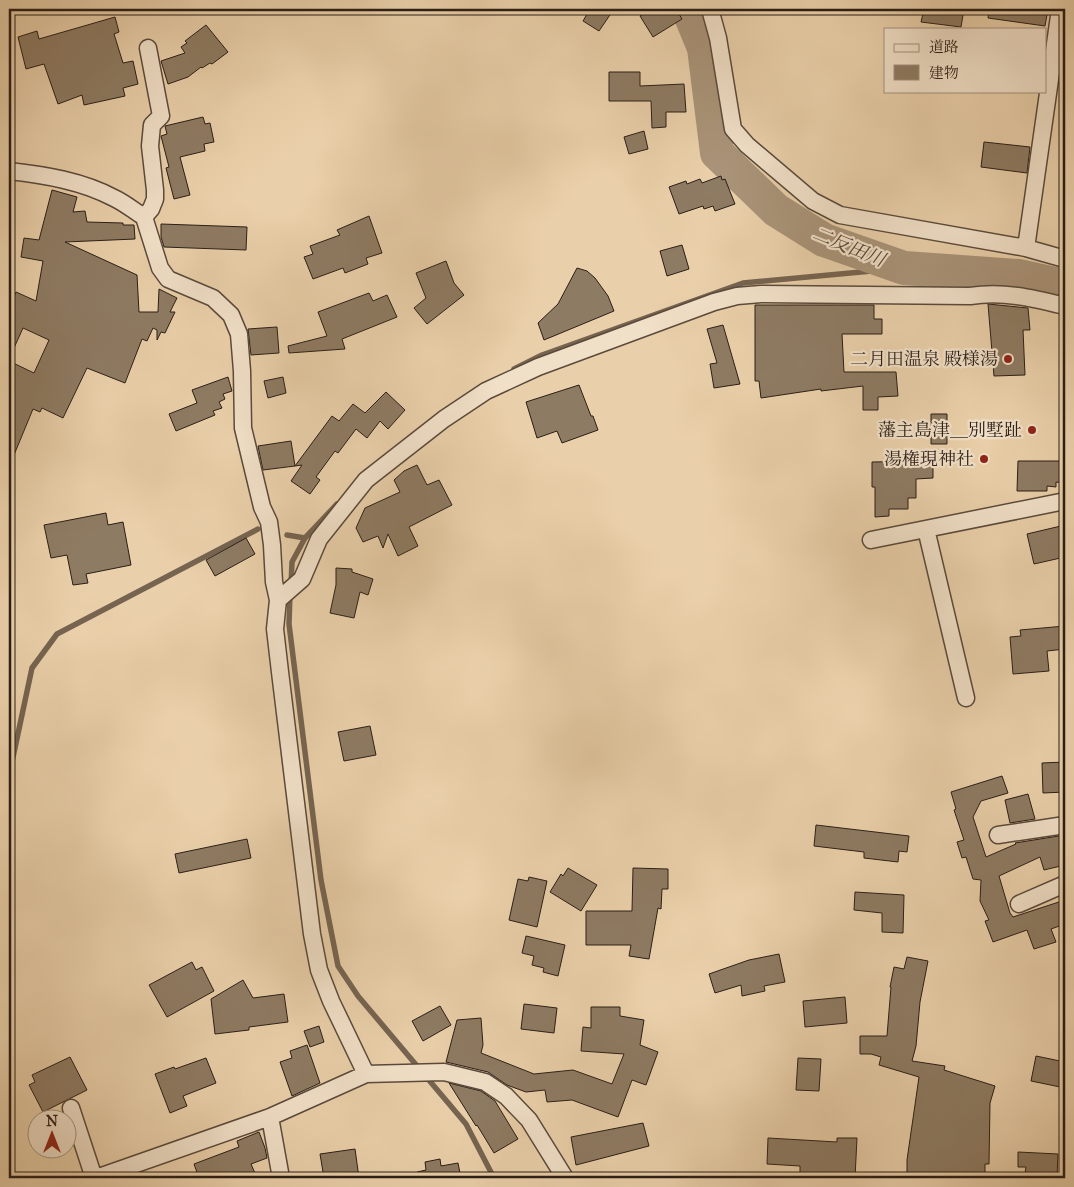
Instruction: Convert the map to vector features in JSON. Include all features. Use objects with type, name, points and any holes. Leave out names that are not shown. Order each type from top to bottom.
[{"type":"street","points":[[710,9],[718,38],[733,129],[747,145],[813,201],[840,215],[1026,248],[1065,259]]},
{"type":"street","points":[[1026,248],[1060,9]]},
{"type":"street","points":[[144,217],[151,209],[155,190],[150,146],[152,125],[161,116],[148,48]]},
{"type":"street","points":[[9,172],[53,177],[81,185],[114,198],[144,217],[160,268],[168,279],[213,298],[231,315],[239,334],[243,428],[262,507],[269,522],[274,582],[278,600],[275,629],[312,934],[319,970],[331,1001],[366,1074]]},
{"type":"street","points":[[278,600],[302,578],[319,539],[366,480],[444,419],[486,391],[538,367],[714,302],[737,296],[761,294],[970,296],[999,293],[1017,295],[1065,306]]},
{"type":"street","points":[[871,540],[1065,501]]},
{"type":"street","points":[[926,529],[966,698]]},
{"type":"street","points":[[998,835],[1065,825]]},
{"type":"street","points":[[1019,904],[1065,884]]},
{"type":"street","points":[[71,1108],[95,1178],[270,1117],[366,1074],[444,1072],[485,1082],[506,1096],[529,1120],[565,1178]]},
{"type":"street","points":[[270,1117],[282,1178]]},
{"type":"building","points":[[590,9],[614,9],[599,31],[583,21]]},
{"type":"building","points":[[652,9],[676,9],[682,19],[653,37],[640,16]]},
{"type":"building","points":[[924,9],[964,9],[961,27],[921,22]]},
{"type":"building","points":[[989,9],[1048,9],[1045,26],[988,18]]},
{"type":"building","points":[[115,17],[119,32],[114,34],[123,63],[133,61],[138,84],[123,88],[125,96],[84,105],[82,95],[58,104],[44,64],[26,69],[18,37],[37,31],[39,39]]},
{"type":"building","points":[[206,25],[228,52],[212,64],[201,67],[188,77],[168,84],[161,61],[185,53],[181,47],[187,43],[185,41]]},
{"type":"building","points":[[609,72],[640,72],[640,86],[684,84],[686,112],[666,112],[666,127],[652,128],[651,101],[609,101]]},
{"type":"building","points":[[203,117],[205,124],[210,123],[214,142],[204,144],[205,151],[180,157],[190,195],[174,199],[166,168],[169,167],[161,136],[167,134],[165,126]]},
{"type":"building","points":[[644,131],[648,149],[629,154],[624,137]]},
{"type":"building","points":[[984,142],[1030,147],[1027,173],[981,167]]},
{"type":"building","points":[[721,176],[722,180],[725,179],[735,204],[715,211],[713,206],[704,209],[703,206],[679,214],[669,187],[686,181],[687,184],[700,179],[702,183]]},
{"type":"building","points":[[52,190],[77,197],[73,212],[85,211],[87,222],[134,225],[135,239],[65,242],[137,275],[139,312],[158,312],[159,289],[177,298],[170,312],[175,312],[165,333],[161,332],[157,340],[157,330],[153,328],[147,341],[142,339],[125,383],[87,368],[63,418],[42,408],[40,412],[33,409],[9,467],[9,361],[34,373],[49,340],[23,328],[9,359],[9,308],[16,292],[36,301],[43,261],[21,257],[24,238],[39,240]]},
{"type":"building","points":[[369,216],[382,253],[366,258],[368,264],[345,273],[343,268],[313,279],[304,257],[313,254],[310,246],[340,235],[337,230]]},
{"type":"building","points":[[161,224],[247,227],[246,250],[164,247],[161,237]]},
{"type":"building","points":[[682,245],[689,269],[667,276],[660,251]]},
{"type":"building","points":[[446,261],[454,283],[464,295],[427,324],[414,308],[426,298],[416,273]]},
{"type":"building","points":[[577,268],[587,271],[595,278],[608,296],[614,311],[544,340],[538,323],[558,304]]},
{"type":"building","points":[[369,293],[373,301],[387,295],[397,317],[342,339],[345,349],[289,353],[288,346],[327,336],[318,312]]},
{"type":"building","points":[[988,304],[1028,308],[1030,330],[1023,330],[1025,375],[994,376]]},
{"type":"building","points":[[755,305],[874,305],[874,319],[882,319],[882,334],[842,334],[844,372],[896,372],[898,396],[878,397],[878,410],[863,410],[863,386],[821,391],[821,389],[761,398],[759,381],[755,381]]},
{"type":"building","points":[[723,325],[740,384],[714,388],[710,364],[717,363],[707,329]]},
{"type":"building","points":[[277,327],[279,353],[251,355],[248,329]]},
{"type":"building","points":[[228,377],[232,391],[223,394],[225,399],[219,402],[222,408],[213,411],[215,415],[176,431],[169,414],[197,403],[192,390]]},
{"type":"building","points":[[283,377],[286,393],[268,398],[264,381]]},
{"type":"building","points":[[579,385],[598,430],[562,443],[557,431],[537,438],[526,402]]},
{"type":"building","points":[[386,392],[405,410],[388,429],[380,421],[367,438],[356,429],[338,453],[335,451],[316,477],[320,480],[310,494],[291,481],[302,465],[295,466],[332,416],[339,421],[353,404],[365,413]]},
{"type":"building","points":[[931,414],[947,414],[947,444],[931,444]]},
{"type":"building","points":[[291,441],[295,466],[263,470],[258,446]]},
{"type":"building","points":[[933,461],[933,478],[916,479],[916,498],[908,498],[908,509],[889,509],[889,516],[875,517],[875,487],[872,487],[872,462]]},
{"type":"building","points":[[1018,461],[1065,461],[1064,483],[1056,482],[1056,487],[1047,486],[1047,491],[1017,491]]},
{"type":"building","points":[[417,465],[427,485],[439,480],[452,505],[409,527],[418,546],[398,556],[388,534],[383,548],[378,536],[363,542],[356,528],[365,508],[400,492],[394,480],[404,471]]},
{"type":"building","points":[[106,513],[108,525],[123,522],[131,565],[86,574],[88,583],[73,585],[67,555],[51,558],[44,525]]},
{"type":"building","points":[[1065,525],[1065,557],[1034,564],[1027,534]]},
{"type":"building","points":[[246,538],[255,554],[215,576],[206,560]]},
{"type":"building","points":[[336,568],[352,569],[352,572],[373,579],[368,595],[360,592],[354,618],[330,613],[336,585]]},
{"type":"building","points":[[1065,626],[1065,649],[1047,651],[1049,671],[1013,674],[1010,637],[1021,636],[1020,630]]},
{"type":"building","points":[[370,726],[376,755],[344,761],[338,732]]},
{"type":"building","points":[[1065,762],[1065,792],[1043,793],[1042,763]]},
{"type":"building","points":[[1002,776],[1008,793],[981,801],[973,817],[986,857],[1015,843],[1065,835],[1065,865],[1044,870],[1040,857],[999,876],[1010,913],[1013,917],[1065,900],[1065,924],[1051,929],[1056,942],[1034,949],[1027,930],[993,942],[985,921],[989,920],[980,901],[981,880],[973,879],[966,857],[962,858],[957,842],[964,840],[954,810],[956,809],[951,792]]},
{"type":"building","points":[[1028,794],[1035,819],[1010,823],[1005,800]]},
{"type":"building","points":[[816,825],[909,836],[907,852],[899,851],[898,862],[864,858],[864,852],[814,846]]},
{"type":"building","points":[[247,839],[251,858],[179,873],[175,854]]},
{"type":"building","points":[[568,868],[597,885],[581,911],[550,892],[561,874],[563,876]]},
{"type":"building","points":[[633,868],[668,869],[668,889],[662,889],[661,909],[658,908],[649,959],[629,956],[631,945],[586,945],[586,911],[632,911]]},
{"type":"building","points":[[529,877],[547,881],[537,927],[509,920],[518,879],[528,881]]},
{"type":"building","points":[[855,892],[904,895],[903,933],[882,932],[882,913],[854,910]]},
{"type":"building","points":[[526,936],[565,945],[558,976],[543,972],[544,968],[532,965],[534,956],[522,953]]},
{"type":"building","points":[[779,954],[785,982],[764,986],[765,991],[742,996],[741,985],[715,993],[709,974],[749,960]]},
{"type":"building","points":[[907,957],[928,961],[920,1002],[916,1046],[912,1061],[945,1066],[944,1070],[995,1086],[990,1103],[989,1164],[985,1164],[985,1178],[907,1176],[907,1160],[919,1077],[879,1065],[881,1057],[871,1054],[860,1054],[860,1036],[887,1036],[890,987],[894,967],[904,969]]},
{"type":"building","points":[[192,962],[196,970],[202,967],[214,991],[167,1017],[149,985]]},
{"type":"building","points":[[243,980],[253,998],[284,994],[288,1022],[249,1027],[249,1030],[215,1034],[211,999]]},
{"type":"building","points":[[845,997],[847,1023],[805,1027],[803,1001]]},
{"type":"building","points":[[524,1004],[557,1008],[554,1033],[521,1029]]},
{"type":"building","points":[[440,1006],[451,1025],[423,1041],[412,1021]]},
{"type":"building","points":[[591,1007],[620,1007],[620,1016],[644,1020],[640,1045],[658,1052],[646,1085],[632,1080],[618,1117],[572,1100],[547,1102],[545,1090],[526,1092],[507,1085],[488,1072],[446,1062],[457,1020],[481,1018],[483,1045],[481,1053],[534,1074],[573,1070],[612,1084],[624,1054],[581,1051],[583,1027],[591,1028]]},
{"type":"building","points":[[319,1026],[324,1042],[310,1047],[304,1031]]},
{"type":"building","points":[[307,1045],[320,1083],[292,1096],[280,1062],[292,1058],[290,1051]]},
{"type":"building","points":[[1036,1056],[1065,1062],[1065,1088],[1031,1081]]},
{"type":"building","points":[[70,1057],[87,1090],[47,1110],[42,1110],[29,1085],[35,1082],[32,1075]]},
{"type":"building","points":[[206,1058],[216,1083],[183,1096],[187,1106],[170,1113],[155,1074]]},
{"type":"building","points":[[798,1058],[821,1059],[819,1091],[796,1090]]},
{"type":"building","points":[[449,1083],[481,1091],[495,1101],[518,1139],[494,1153]]},
{"type":"building","points":[[643,1123],[649,1146],[576,1165],[571,1137]]},
{"type":"building","points":[[259,1132],[267,1158],[251,1164],[257,1178],[199,1178],[194,1164],[239,1147],[237,1141]]},
{"type":"building","points":[[768,1138],[837,1142],[837,1138],[857,1138],[855,1178],[800,1178],[800,1166],[767,1164]]},
{"type":"building","points":[[355,1149],[359,1178],[324,1178],[320,1154]]},
{"type":"building","points":[[1018,1152],[1058,1154],[1057,1176],[1025,1173],[1026,1167],[1018,1167]]},
{"type":"building","points":[[440,1159],[441,1166],[458,1163],[461,1178],[418,1178],[417,1172],[426,1170],[425,1162]]},
{"type":"waterway","name":"二反田川","points":[[688,9],[704,48],[717,153],[776,210],[824,240],[904,268],[1019,276],[1065,286]]},
{"type":"waterway","points":[[514,369],[542,355],[743,283],[904,268]]},
{"type":"waterway","points":[[287,535],[305,538],[337,504]]},
{"type":"waterway","points":[[9,776],[32,668],[57,634],[258,529]]},
{"type":"waterway","points":[[291,585],[292,562],[305,538]]},
{"type":"waterway","points":[[290,594],[289,624],[321,880],[338,966],[358,996],[466,1124],[494,1178]]},
{"type":"place","name":"二月田温泉 殿様湯","points":[[1008,359]]},
{"type":"place","name":"藩主島津＿別墅趾","points":[[1032,430]]},
{"type":"place","name":"湯権現神社","points":[[984,459]]}]
